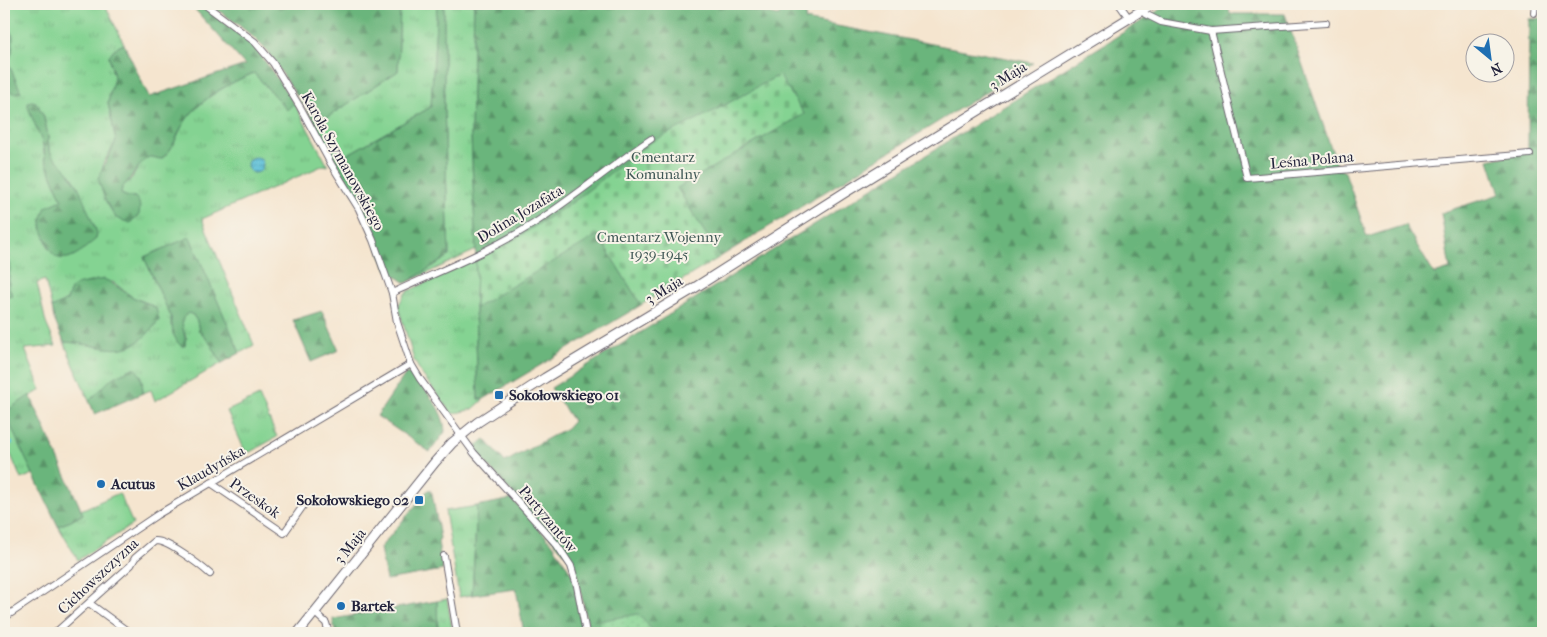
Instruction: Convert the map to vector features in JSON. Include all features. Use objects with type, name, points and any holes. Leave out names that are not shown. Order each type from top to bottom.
[{"type":"street","name":"Karola Szymanowskiego","points":[[204,4],[255,42],[273,64],[300,107],[358,209],[381,261],[392,293],[397,322],[411,364],[462,436]]},
{"type":"street","points":[[1119,4],[1129,18]]},
{"type":"street","name":"3 Maja","points":[[298,633],[435,462],[452,443],[481,420],[1152,4]]},
{"type":"street","points":[[1534,13],[1535,4]]},
{"type":"street","points":[[1145,14],[1161,22],[1211,31],[1326,23]]},
{"type":"street","name":"Leśna Polana","points":[[1211,31],[1247,178],[1530,154]]},
{"type":"street","name":"Dolina Jozafata","points":[[392,293],[508,239],[534,224],[651,139]]},
{"type":"street","name":"Klaudyńska","points":[[4,618],[157,515],[411,364]]},
{"type":"street","name":"Partyzantów","points":[[462,436],[486,467],[557,545],[571,566],[586,633]]},
{"type":"street","name":"Przeskok","points":[[211,483],[284,533],[302,506]]},
{"type":"street","name":"Cichowszczyzna","points":[[55,633],[131,565],[135,558],[154,541],[164,542],[210,574]]},
{"type":"street","points":[[444,556],[457,633]]},
{"type":"street","points":[[89,603],[130,633]]},
{"type":"street","points":[[314,612],[326,623],[328,633]]},
{"type":"green space","points":[[4,4],[113,4],[106,7],[124,44],[114,49],[109,56],[114,77],[108,103],[116,141],[103,164],[105,200],[135,197],[121,194],[122,187],[132,178],[142,161],[152,156],[161,159],[172,147],[184,123],[197,107],[225,87],[254,73],[287,110],[294,103],[328,166],[324,165],[202,219],[254,345],[240,353],[190,238],[144,257],[171,317],[171,326],[187,339],[182,321],[189,313],[193,315],[197,321],[199,331],[210,343],[222,363],[155,401],[151,390],[143,393],[141,375],[112,378],[89,401],[64,342],[105,348],[126,347],[148,334],[159,320],[150,304],[132,297],[113,282],[71,289],[67,300],[52,308],[45,280],[37,283],[46,323],[56,346],[25,349],[41,390],[17,404],[6,414],[33,474],[21,479],[11,455],[6,452],[4,453],[4,297],[12,294],[9,287],[9,263],[4,257],[4,83],[11,92],[8,61],[12,53],[13,36],[4,21]],"holes":[[[36,102],[44,117],[49,149],[78,186],[49,249],[46,240],[62,200],[45,159]]]},
{"type":"green space","points":[[190,4],[199,4],[250,42],[294,103],[287,110],[254,73],[215,93],[190,115],[172,147],[165,155],[161,159],[147,158],[122,187],[121,194],[135,197],[140,205],[139,215],[130,223],[116,218],[105,200],[98,178],[116,141],[108,103],[114,77],[109,56],[114,49],[124,44],[149,97],[245,65]]},
{"type":"green space","points":[[208,4],[400,4],[398,71],[323,120],[315,122],[267,51],[239,25]]},
{"type":"green space","points":[[400,4],[437,4],[431,107],[336,161],[315,122],[323,120],[398,71]]},
{"type":"green space","points":[[437,4],[444,4],[444,105],[449,256],[406,283],[387,270],[360,205],[336,161],[431,107]]},
{"type":"green space","points":[[444,4],[474,4],[471,134],[476,250],[406,283],[449,256],[444,105]]},
{"type":"green space","points":[[474,4],[731,4],[731,6],[779,16],[782,4],[808,4],[805,20],[1033,63],[720,257],[677,188],[804,114],[779,76],[714,111],[595,237],[598,235],[641,305],[484,399],[478,399],[475,308],[476,256],[471,134]]},
{"type":"green space","points":[[1169,4],[1228,4],[1230,14],[1285,14],[1338,168],[1345,172],[1367,237],[1405,225],[1434,274],[1450,269],[1441,213],[1500,194],[1489,160],[1528,151],[1529,19],[1543,18],[1543,633],[589,633],[577,573],[570,560],[473,449],[485,439],[505,462],[567,428],[573,421],[551,388]]},
{"type":"green space","points":[[4,21],[13,40],[8,62],[21,92],[11,92],[4,83]]},
{"type":"green space","name":"Cmentarz Komunalny","points":[[779,75],[804,114],[677,188],[720,257],[641,305],[598,235],[475,308],[476,256],[510,242],[573,202],[649,143],[714,111]]},
{"type":"green space","points":[[28,102],[36,102],[44,117],[49,149],[78,186],[97,233],[96,239],[79,253],[63,259],[53,254],[41,227],[46,207],[62,200],[45,159],[44,147],[28,107]]},
{"type":"green space","points":[[190,237],[240,353],[222,363],[210,343],[199,331],[197,321],[189,313],[185,316],[182,324],[185,346],[181,346],[178,343],[173,334],[171,317],[144,257]]},
{"type":"green space","points":[[4,257],[10,267],[9,288],[12,295],[4,297]]},
{"type":"green space","points":[[476,259],[475,308],[478,399],[484,399],[473,409],[452,414],[421,373],[414,360],[398,306],[406,292]]},
{"type":"green space","points":[[104,279],[134,298],[156,308],[159,320],[137,343],[126,347],[116,349],[64,342],[54,319],[52,308],[67,300],[71,289],[76,285]]},
{"type":"green space","points":[[322,311],[339,350],[311,362],[293,320]]},
{"type":"green space","points":[[133,368],[140,375],[143,393],[95,414],[89,401],[112,378]]},
{"type":"green space","points":[[406,373],[413,375],[429,395],[442,416],[445,432],[430,452],[377,416]]},
{"type":"green space","points":[[30,395],[83,514],[58,526],[6,414],[11,408]]},
{"type":"green space","points":[[259,396],[277,437],[250,452],[245,451],[227,411]]},
{"type":"green space","points":[[429,489],[432,493],[440,538],[438,542],[443,570],[386,580],[380,548]]},
{"type":"green space","points":[[119,493],[133,524],[78,560],[58,526],[83,514],[81,510]]},
{"type":"green space","points":[[512,499],[553,544],[573,576],[582,633],[524,633],[516,589],[472,595],[477,506]]},
{"type":"green space","points":[[477,506],[472,595],[459,597],[445,511]]},
{"type":"green space","points":[[447,599],[453,633],[438,633],[437,601]]},
{"type":"green space","points":[[437,601],[438,633],[335,633],[333,619]]},
{"type":"green space","points":[[638,614],[655,633],[601,633],[599,621]]},
{"type":"water","points":[[255,157],[263,165],[255,173],[247,165]]},
{"type":"waterway","points":[[4,446],[12,443]]},
{"type":"place","name":"Sokołowskiego 01","points":[[499,395]]},
{"type":"place","name":"Acutus","points":[[101,484]]},
{"type":"place","name":"Sokołowskiego 02","points":[[419,500]]},
{"type":"place","name":"Bartek","points":[[341,606]]},
{"type":"park label","name":"Cmentarz Wojenny 1939-1945","points":[[659,246]]}]
